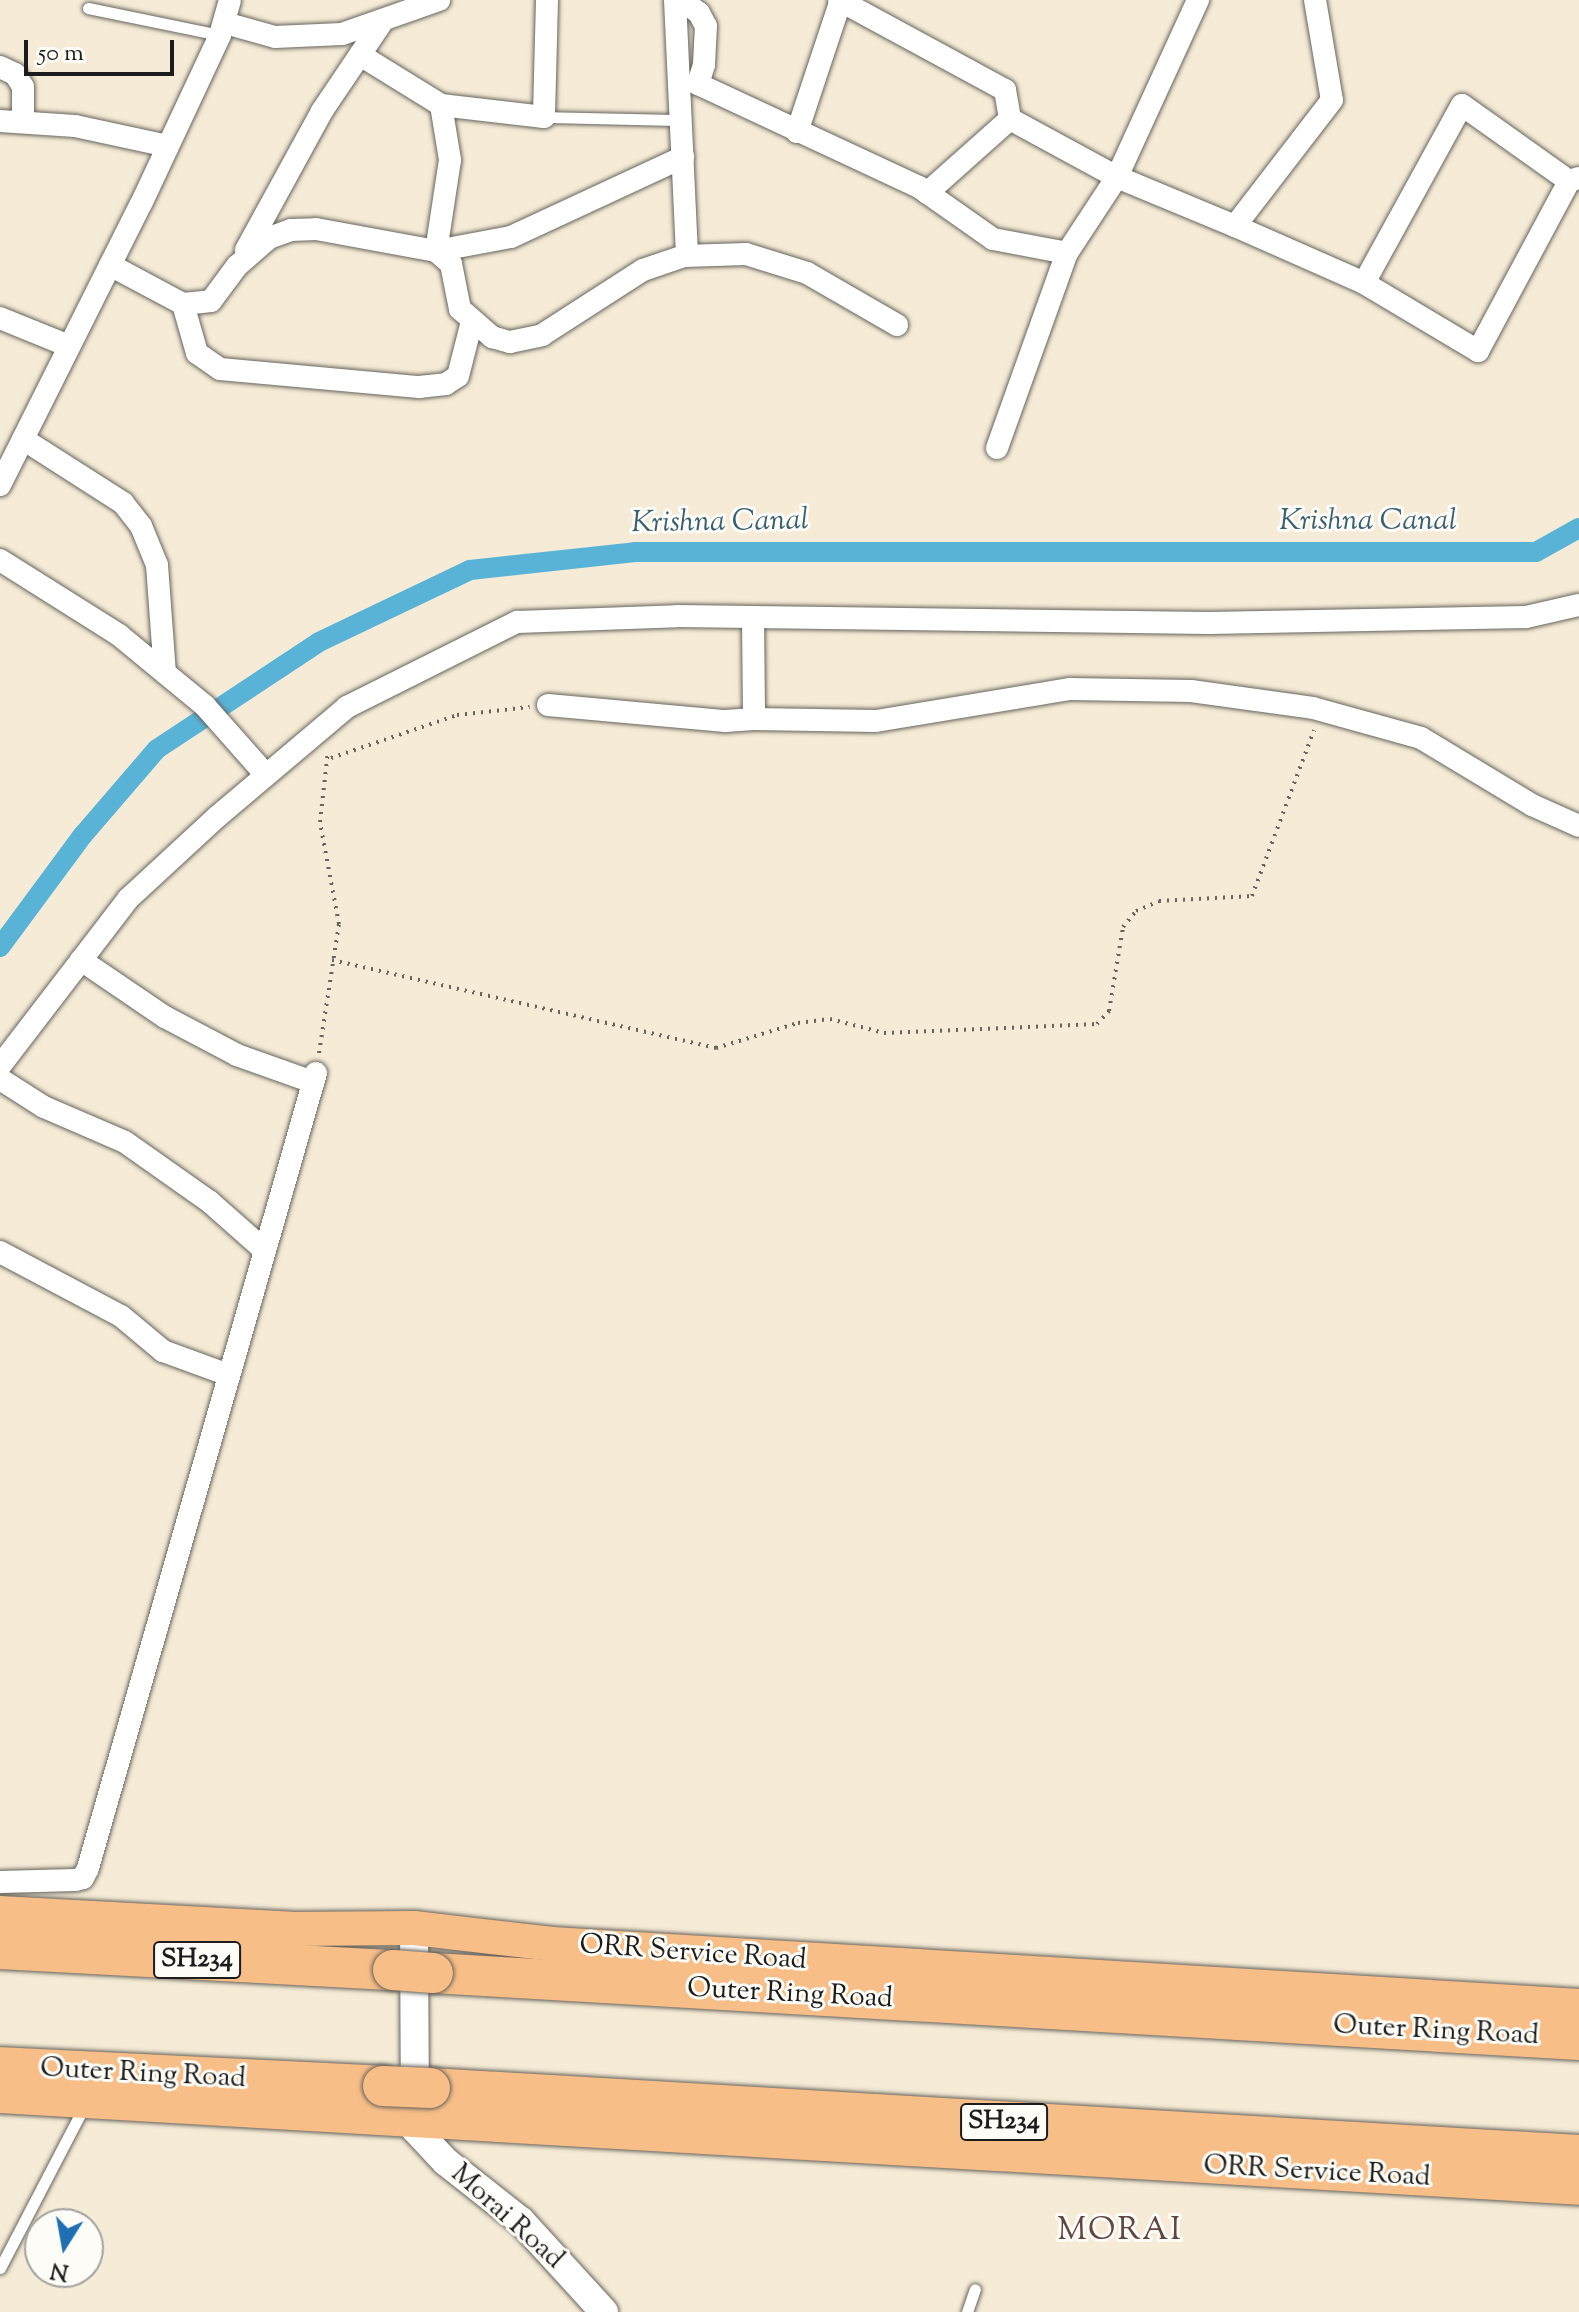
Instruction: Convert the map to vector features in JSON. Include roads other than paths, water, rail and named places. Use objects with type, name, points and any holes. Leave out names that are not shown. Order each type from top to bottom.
[{"type":"highway","name":"Outer Ring Road","points":[[0,1949],[1579,2040]]},
{"type":"highway","name":"Outer Ring Road","points":[[0,2067],[383,2086],[421,2104],[1579,2155]]},
{"type":"main road","name":"ORR Service Road","points":[[0,1913],[280,1929],[414,1928],[552,1944],[1579,2006]]},
{"type":"main road","name":"ORR Service Road","points":[[0,2096],[87,2101],[421,2104],[1579,2188]]},
{"type":"street","points":[[0,485],[168,146],[222,29],[230,0]]},
{"type":"street","points":[[222,29],[275,37],[342,34],[439,0]]},
{"type":"street","points":[[360,55],[441,105],[544,117],[547,0]]},
{"type":"street","points":[[678,0],[687,256]]},
{"type":"street","points":[[678,0],[699,13],[706,26],[698,84],[927,193],[993,239],[1067,253]]},
{"type":"street","points":[[797,132],[840,0],[1005,90],[1010,119]]},
{"type":"street","points":[[997,448],[1067,253],[1117,177],[1198,0]]},
{"type":"street","points":[[1235,226],[1332,100],[1315,0]]},
{"type":"street","points":[[110,265],[183,304],[211,301],[237,266],[322,111],[382,22]]},
{"type":"street","points":[[0,67],[15,74],[23,87],[23,121]]},
{"type":"street","points":[[436,251],[450,160],[441,105]]},
{"type":"street","points":[[1010,119],[1117,177],[1364,283],[1478,351],[1574,180],[1462,105],[1364,283]]},
{"type":"street","points":[[927,193],[1010,119]]},
{"type":"street","points":[[0,121],[75,126],[168,146]]},
{"type":"street","points":[[237,266],[269,238],[291,230],[316,229],[436,251],[511,237],[683,157]]},
{"type":"street","points":[[436,251],[451,264],[460,309],[472,321],[510,342],[532,338],[643,270],[687,256],[746,254],[807,273],[897,325]]},
{"type":"street","points":[[183,304],[197,353],[220,369],[419,387],[446,384],[458,376],[472,321]]},
{"type":"street","points":[[0,318],[69,346]]},
{"type":"street","points":[[23,439],[123,503],[141,526],[157,565],[165,673]]},
{"type":"street","points":[[0,560],[119,635],[205,706],[223,732],[266,775]]},
{"type":"street","points":[[0,1066],[128,899],[266,775],[347,707],[517,622],[753,618],[1209,623],[1526,617],[1579,605]]},
{"type":"street","points":[[753,618],[754,719]]},
{"type":"street","points":[[548,705],[725,721],[876,721],[1070,689],[1191,691],[1326,712],[1421,738],[1532,805],[1579,826]]},
{"type":"street","points":[[0,1882],[75,1880],[88,1868],[262,1248],[314,1078],[237,1055],[165,1017],[81,960]]},
{"type":"street","points":[[0,1079],[44,1107],[125,1142],[210,1202],[262,1248]]},
{"type":"street","points":[[0,1252],[132,1323],[163,1351],[226,1374]]},
{"type":"street","points":[[414,1928],[421,2104]]},
{"type":"street","name":"Morai Road","points":[[421,2104],[423,2142],[521,2221],[604,2312]]},
{"type":"lane","points":[[88,8],[222,29]]},
{"type":"lane","points":[[544,117],[681,120]]},
{"type":"lane","points":[[0,2268],[87,2101]]},
{"type":"lane","points":[[967,2312],[975,2289]]},
{"type":"waterway","name":"Krishna Canal","points":[[0,947],[83,835],[157,749],[319,642],[470,570],[635,552],[1536,552],[1579,528]]},
{"type":"district","name":"MORAI","points":[[1120,2231]]}]
